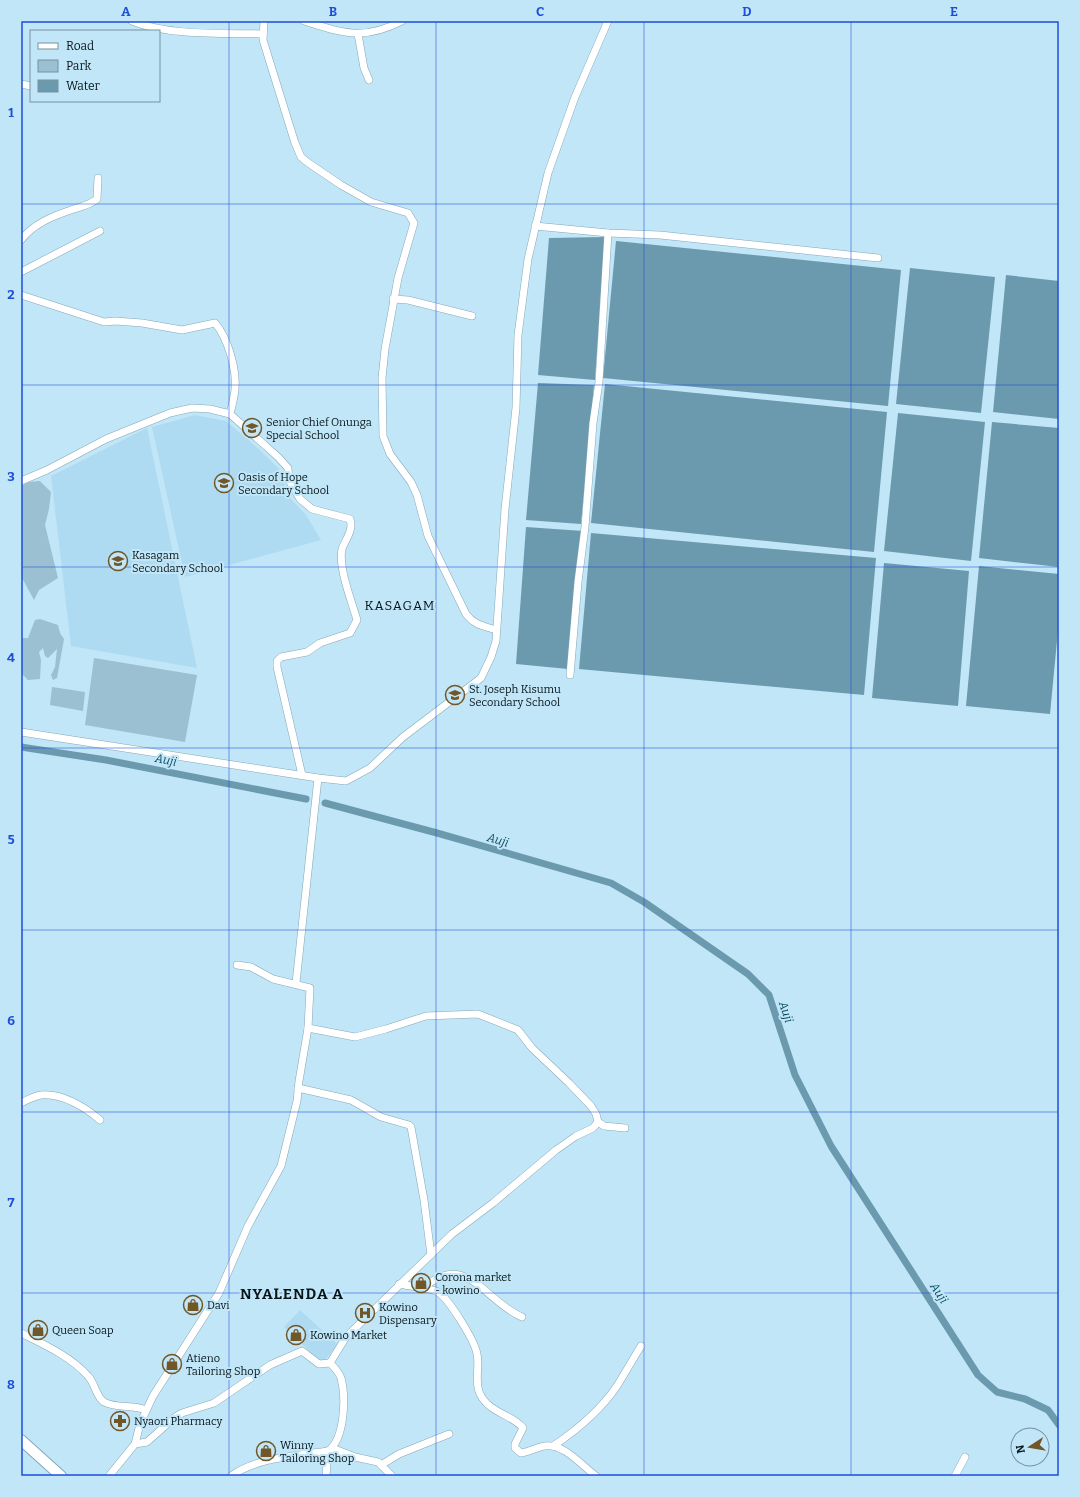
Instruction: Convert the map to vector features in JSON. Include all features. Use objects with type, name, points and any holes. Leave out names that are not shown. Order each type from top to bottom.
[{"type":"main road","points":[[21,1440],[61,1476]]},
{"type":"street","points":[[132,21],[153,27],[201,32],[263,34]]},
{"type":"street","points":[[264,21],[263,34],[273,73],[295,143],[301,157],[320,172],[357,195],[370,202],[398,209],[408,213],[412,217],[414,228],[400,271],[393,300],[382,378],[382,417],[384,440],[390,454],[414,489],[432,546],[466,614],[470,620],[476,624],[496,630]]},
{"type":"street","points":[[304,21],[358,34],[388,28],[402,21]]},
{"type":"street","points":[[21,732],[318,778],[346,781],[358,776],[370,768],[408,734],[481,678],[491,657],[496,641],[505,509],[516,408],[518,334],[528,260],[548,173],[574,97],[608,21]]},
{"type":"street","points":[[358,34],[364,68],[369,80]]},
{"type":"street","points":[[21,240],[30,230],[43,222],[90,204],[97,199],[98,178]]},
{"type":"street","points":[[535,226],[608,233],[660,235],[878,258]]},
{"type":"street","points":[[21,272],[100,231]]},
{"type":"street","points":[[570,675],[578,582],[585,527],[593,423],[599,382],[608,233]]},
{"type":"street","points":[[21,295],[104,322],[115,321],[142,323],[182,330],[215,323],[221,330],[231,356],[235,388],[230,414]]},
{"type":"street","points":[[393,300],[408,300],[472,316]]},
{"type":"street","points":[[21,481],[47,470],[106,439],[170,413],[192,408],[210,409],[230,414],[278,457],[288,468],[289,480],[300,499],[312,509],[348,518],[351,522],[348,537],[342,550],[343,568],[357,620],[350,633],[320,643],[307,652],[280,657],[277,661],[277,667],[302,775]]},
{"type":"street","points":[[296,983],[318,778]]},
{"type":"street","points":[[109,1476],[135,1444],[146,1410],[219,1293],[248,1226],[281,1166],[295,1113],[308,1028],[310,988],[296,983],[273,979],[251,967],[236,965]]},
{"type":"street","points":[[308,1028],[355,1037],[426,1016],[478,1014],[518,1030],[532,1048],[591,1106],[596,1114],[598,1122],[604,1126],[625,1128]]},
{"type":"street","points":[[298,1088],[351,1100],[381,1117],[409,1124],[411,1127],[424,1200],[431,1255]]},
{"type":"street","points":[[21,1103],[40,1095],[59,1097],[89,1111],[100,1120]]},
{"type":"street","points":[[330,1363],[346,1337],[399,1284],[468,1220],[493,1203],[556,1150],[576,1136],[593,1128],[598,1122]]},
{"type":"street","points":[[422,1289],[438,1276],[453,1274],[463,1275],[484,1289],[510,1311],[522,1317]]},
{"type":"street","points":[[399,1284],[433,1290],[439,1293],[465,1327],[477,1352],[477,1387],[482,1398],[485,1402],[522,1428],[515,1444],[517,1451],[521,1453],[544,1446],[553,1446],[575,1459],[596,1476]]},
{"type":"street","points":[[21,1333],[73,1361],[90,1377],[102,1401],[114,1406],[139,1407],[146,1410]]},
{"type":"street","points":[[553,1446],[580,1427],[601,1406],[616,1387],[641,1346]]},
{"type":"street","points":[[135,1444],[146,1442],[182,1413],[214,1403],[270,1365],[302,1350],[319,1364],[330,1363]]},
{"type":"street","points":[[326,1476],[330,1449],[341,1430],[343,1394],[341,1376],[330,1363]]},
{"type":"street","points":[[381,1464],[399,1454],[449,1434]]},
{"type":"street","points":[[231,1476],[243,1469],[277,1458],[330,1449],[355,1457],[369,1459],[381,1464],[392,1476]]},
{"type":"street","points":[[955,1476],[965,1456]]},
{"type":"shaded area","name":"Oasis of Hope Secondary School","points":[[195,415],[226,421],[260,450],[279,469],[289,497],[306,515],[321,540],[185,577],[152,427]]},
{"type":"shaded area","name":"Kasagam Secondary School","points":[[147,428],[197,668],[71,646],[51,476]]},
{"type":"shaded area","points":[[300,1310],[338,1345],[322,1363],[284,1327]]},
{"type":"green space","points":[[40,481],[51,492],[45,525],[58,578],[39,590],[34,600],[21,576],[21,486],[29,482]]},
{"type":"green space","points":[[40,619],[58,625],[60,633],[64,639],[57,678],[53,680],[51,675],[55,667],[57,649],[48,658],[45,656],[43,648],[39,652],[41,660],[40,679],[28,680],[21,673],[21,638],[28,638],[35,620]]},
{"type":"green space","points":[[94,658],[197,675],[185,742],[85,725]]},
{"type":"green space","points":[[52,687],[85,692],[83,711],[50,705]]},
{"type":"water","points":[[605,237],[595,380],[538,375],[549,238]]},
{"type":"water","points":[[616,241],[901,270],[888,406],[603,378]]},
{"type":"water","points":[[910,268],[995,277],[981,413],[896,404]]},
{"type":"water","points":[[1006,275],[1059,281],[1059,419],[993,412]]},
{"type":"water","points":[[538,383],[594,385],[581,524],[526,520]]},
{"type":"water","points":[[605,384],[887,412],[874,552],[591,523]]},
{"type":"water","points":[[898,413],[985,422],[971,561],[884,551]]},
{"type":"water","points":[[992,422],[1059,428],[1059,567],[979,558]]},
{"type":"water","points":[[526,527],[583,531],[568,669],[516,664]]},
{"type":"water","points":[[591,533],[876,558],[864,695],[579,669]]},
{"type":"water","points":[[884,563],[969,571],[958,706],[872,698]]},
{"type":"water","points":[[979,566],[1059,574],[1059,620],[1050,714],[966,706]]},
{"type":"waterway","name":"Auji","points":[[21,747],[106,760],[306,799]]},
{"type":"waterway","name":"Auji","points":[[325,803],[437,833],[611,883],[644,902],[748,974],[769,995],[795,1075],[831,1146],[978,1375],[997,1392],[1025,1399],[1048,1410],[1059,1425]]},
{"type":"place","name":"Senior Chief Onunga Special School","points":[[252,428]]},
{"type":"place","name":"Oasis of Hope Secondary School","points":[[224,483]]},
{"type":"place","name":"Kasagam Secondary School","points":[[118,561]]},
{"type":"place","name":"St. Joseph Kisumu Secondary School","points":[[455,695]]},
{"type":"place","name":"Corona market - kowino","points":[[421,1283]]},
{"type":"place","name":"Davi","points":[[193,1305]]},
{"type":"place","name":"Kowino Dispensary","points":[[365,1313]]},
{"type":"place","name":"Queen Soap","points":[[38,1330]]},
{"type":"place","name":"Kowino Market","points":[[296,1335]]},
{"type":"place","name":"Atieno Tailoring Shop","points":[[172,1364]]},
{"type":"place","name":"Nyaori Pharmacy","points":[[120,1421]]},
{"type":"place","name":"Winny Tailoring Shop","points":[[266,1451]]},
{"type":"district","name":"KASAGAM","points":[[400,605]]},
{"type":"district","name":"NYALENDA A","points":[[292,1294]]}]
